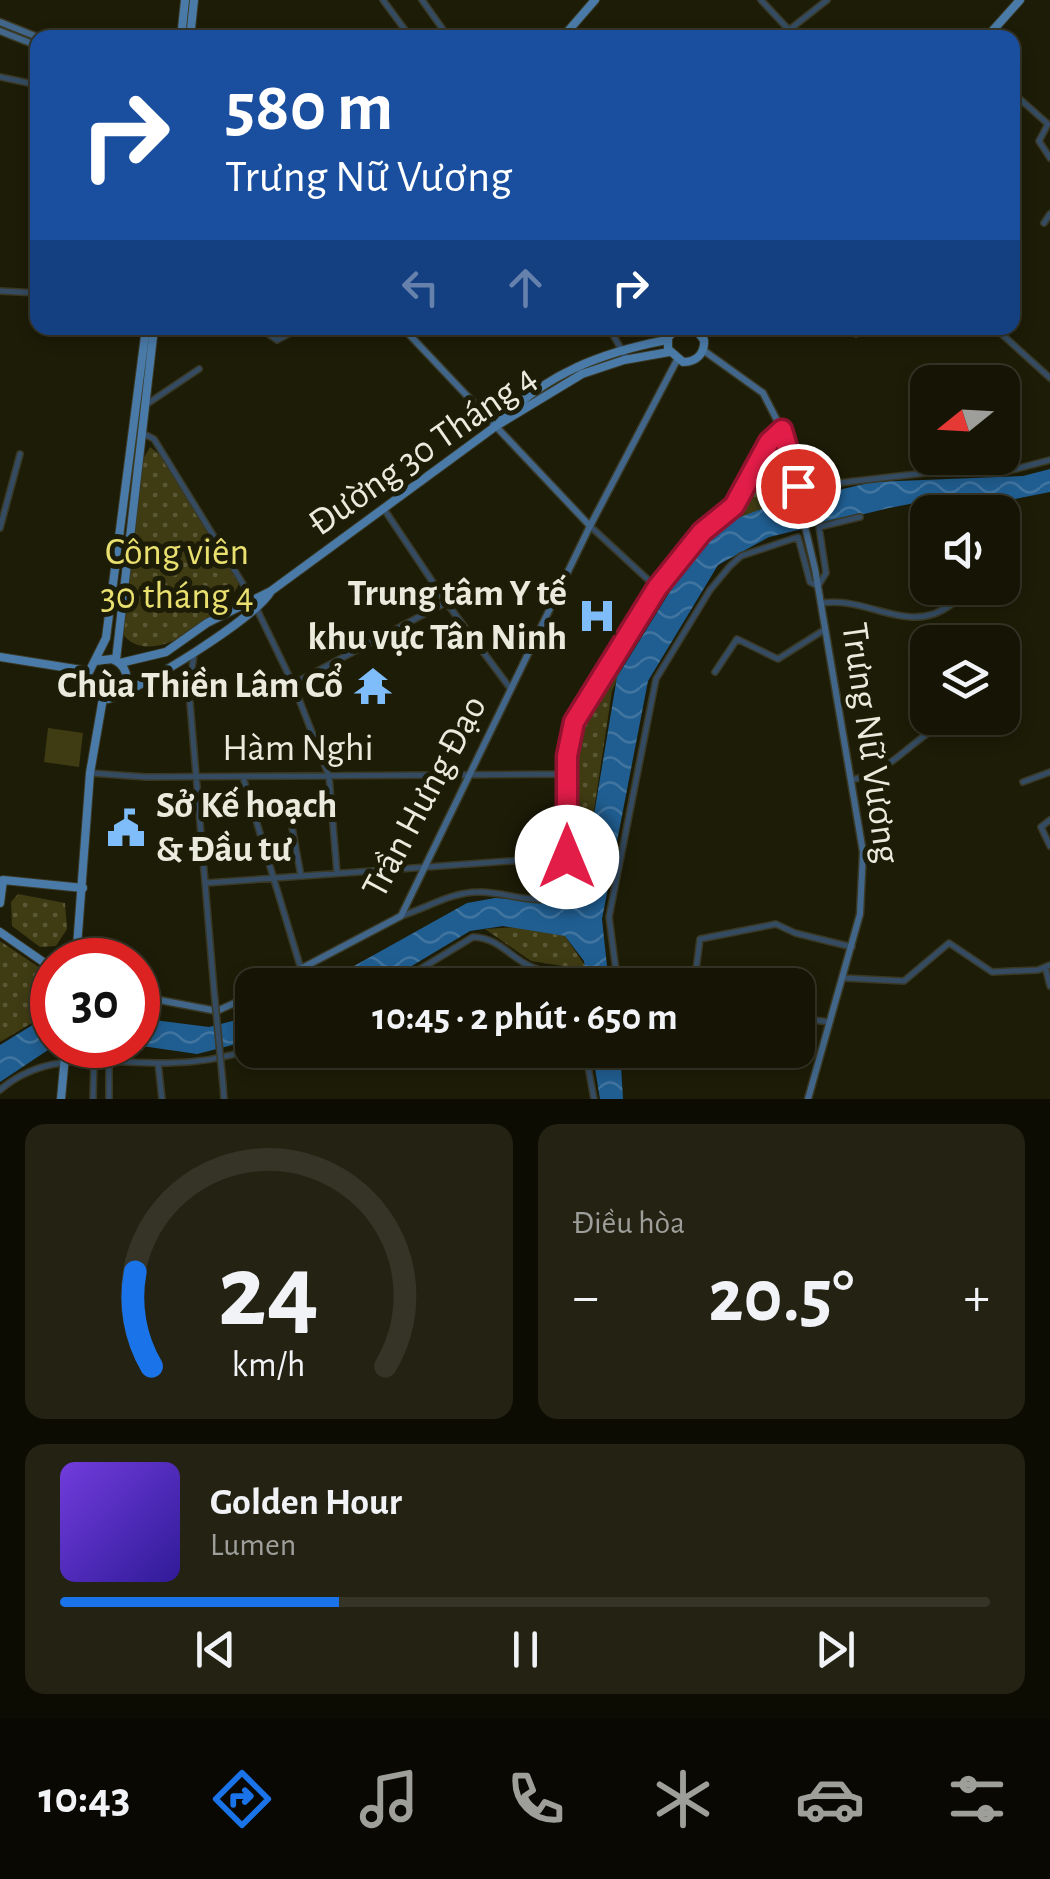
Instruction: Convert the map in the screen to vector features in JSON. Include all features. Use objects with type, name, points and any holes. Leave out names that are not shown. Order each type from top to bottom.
[{"type":"main road","points":[[182,30],[185,0]]},
{"type":"main road","points":[[191,30],[194,0]]},
{"type":"main road","points":[[569,30],[595,0]]},
{"type":"main road","points":[[993,30],[1020,0]]},
{"type":"main road","points":[[103,698],[122,692],[127,677],[118,662],[149,335]]},
{"type":"main road","points":[[671,335],[667,340],[669,352],[678,360],[690,362],[703,350],[700,335]]},
{"type":"main road","name":"Đường 30 Tháng 4","points":[[496,426],[556,378],[592,358],[667,340]]},
{"type":"main road","name":"Đường 30 Tháng 4","points":[[122,692],[156,675],[256,608],[271,591],[496,426],[582,374],[627,359],[669,352]]},
{"type":"main road","points":[[103,698],[89,688],[88,671],[106,638],[140,433]]},
{"type":"main road","name":"Đường 30 Tháng 4","points":[[118,662],[166,652],[251,598],[271,591]]},
{"type":"main road","points":[[0,658],[88,671]]},
{"type":"main road","points":[[96,661],[118,662]]},
{"type":"main road","points":[[79,938],[90,772],[103,698]]},
{"type":"main road","points":[[0,903],[3,880],[83,888]]},
{"type":"main road","points":[[0,932],[30,950]]},
{"type":"main road","points":[[61,1099],[63,1068]]},
{"type":"street","points":[[383,0],[404,30]]},
{"type":"street","points":[[422,0],[443,30]]},
{"type":"street","points":[[762,0],[790,30],[827,0]]},
{"type":"street","points":[[1,27],[30,35]]},
{"type":"street","points":[[1,27],[30,42]]},
{"type":"street","points":[[0,77],[30,83]]},
{"type":"street","points":[[1020,99],[1048,124],[1039,140],[1050,158]]},
{"type":"street","points":[[1044,223],[1050,214]]},
{"type":"street","points":[[0,291],[30,292]]},
{"type":"street","points":[[410,335],[590,526],[657,588]]},
{"type":"street","points":[[615,335],[627,359]]},
{"type":"street","points":[[1003,335],[1050,378]]},
{"type":"street","points":[[703,350],[763,393],[789,452],[803,459],[808,482],[813,486],[968,468],[1008,471],[1050,460]]},
{"type":"street","name":"Trần Hưng Đạo","points":[[304,968],[401,916],[590,526],[678,360]]},
{"type":"street","points":[[142,404],[200,369]]},
{"type":"street","points":[[401,916],[469,893],[559,896],[566,890],[566,774],[574,722],[657,588],[702,532],[734,506],[769,442],[782,430]]},
{"type":"street","points":[[140,433],[154,439],[251,598],[294,684],[330,776],[337,874]]},
{"type":"street","name":"Trưng Nữ Vương","points":[[789,452],[822,603],[851,780],[863,885],[852,946],[808,1099]]},
{"type":"street","points":[[0,528],[20,454]]},
{"type":"street","points":[[384,507],[446,602],[512,690]]},
{"type":"street","points":[[617,968],[609,917],[650,707],[662,669],[710,590],[742,556],[798,537],[810,582],[818,586],[826,573],[819,527],[860,518]]},
{"type":"street","points":[[822,603],[852,601],[892,617],[924,618],[950,605]]},
{"type":"street","points":[[294,684],[446,602]]},
{"type":"street","points":[[715,672],[738,639],[778,659],[824,630]]},
{"type":"street","points":[[195,650],[189,691],[224,1099]]},
{"type":"street","points":[[156,675],[176,679],[189,691]]},
{"type":"street","points":[[851,780],[885,770],[927,735]]},
{"type":"street","name":"Hàm Nghi","points":[[90,772],[198,777],[566,774]]},
{"type":"street","points":[[1023,782],[1050,772]]},
{"type":"street","points":[[243,777],[302,968]]},
{"type":"street","points":[[288,810],[301,876]]},
{"type":"street","points":[[1050,820],[1042,826],[1050,846]]},
{"type":"street","points":[[206,883],[567,857]]},
{"type":"street","points":[[696,968],[700,939],[771,924],[852,946]]},
{"type":"street","points":[[421,968],[472,936],[503,944],[532,968]]},
{"type":"street","points":[[842,978],[904,981],[949,943],[986,971],[1048,967],[1050,986]]},
{"type":"street","points":[[160,1000],[218,1011],[235,1002]]},
{"type":"street","points":[[815,1020],[830,1022]]},
{"type":"street","points":[[160,1063],[198,1061],[235,1053]]},
{"type":"street","points":[[0,1090],[41,1068]]},
{"type":"street","points":[[92,1099],[94,1068]]},
{"type":"street","points":[[110,1068],[110,1099]]},
{"type":"street","points":[[159,1068],[162,1099]]},
{"type":"street","points":[[589,1068],[594,1099]]},
{"type":"green space","name":"Công viên 30 tháng 4","points":[[150,447],[163,457],[239,583],[220,610],[204,623],[168,643],[150,646],[134,644],[122,633],[142,461]]},
{"type":"green space","points":[[776,450],[794,502],[720,525],[748,491],[770,451]]},
{"type":"green space","points":[[631,648],[612,691],[588,850],[575,847],[574,736]]},
{"type":"green space","points":[[48,728],[83,733],[79,767],[44,762]]},
{"type":"green space","points":[[18,894],[65,903],[67,929],[61,938],[30,940],[12,926],[11,902]]},
{"type":"green space","points":[[517,927],[565,936],[587,968],[531,961],[485,929]]},
{"type":"green space","points":[[0,941],[30,961],[30,1024],[0,1042]]},
{"type":"water","points":[[1050,469],[1050,492],[1020,498],[910,495],[910,504],[769,537],[718,565],[648,681],[602,919],[607,968],[585,968],[565,936],[503,926],[470,931],[408,968],[350,968],[467,903],[495,898],[562,902],[581,892],[617,677],[695,551],[720,525],[769,506],[873,482],[1023,476]]},
{"type":"water","points":[[235,1020],[235,1044],[197,1054],[160,1049],[160,1021],[209,1027]]},
{"type":"water","points":[[30,1027],[30,1062],[0,1082],[0,1045]]},
{"type":"water","points":[[595,1068],[621,1068],[623,1099],[600,1099]]},
{"type":"place","name":"Trung tâm Y tế khu vực Tân Ninh","points":[[597,616]]},
{"type":"place","name":"Chùa Thiền Lâm Cổ","points":[[373,686]]},
{"type":"place","name":"Sở Kế hoạch & Đầu tư","points":[[126,828]]},
{"type":"route","points":[[567,857],[570,732],[657,588],[702,532],[734,506],[769,442],[782,430],[798,486]]}]
